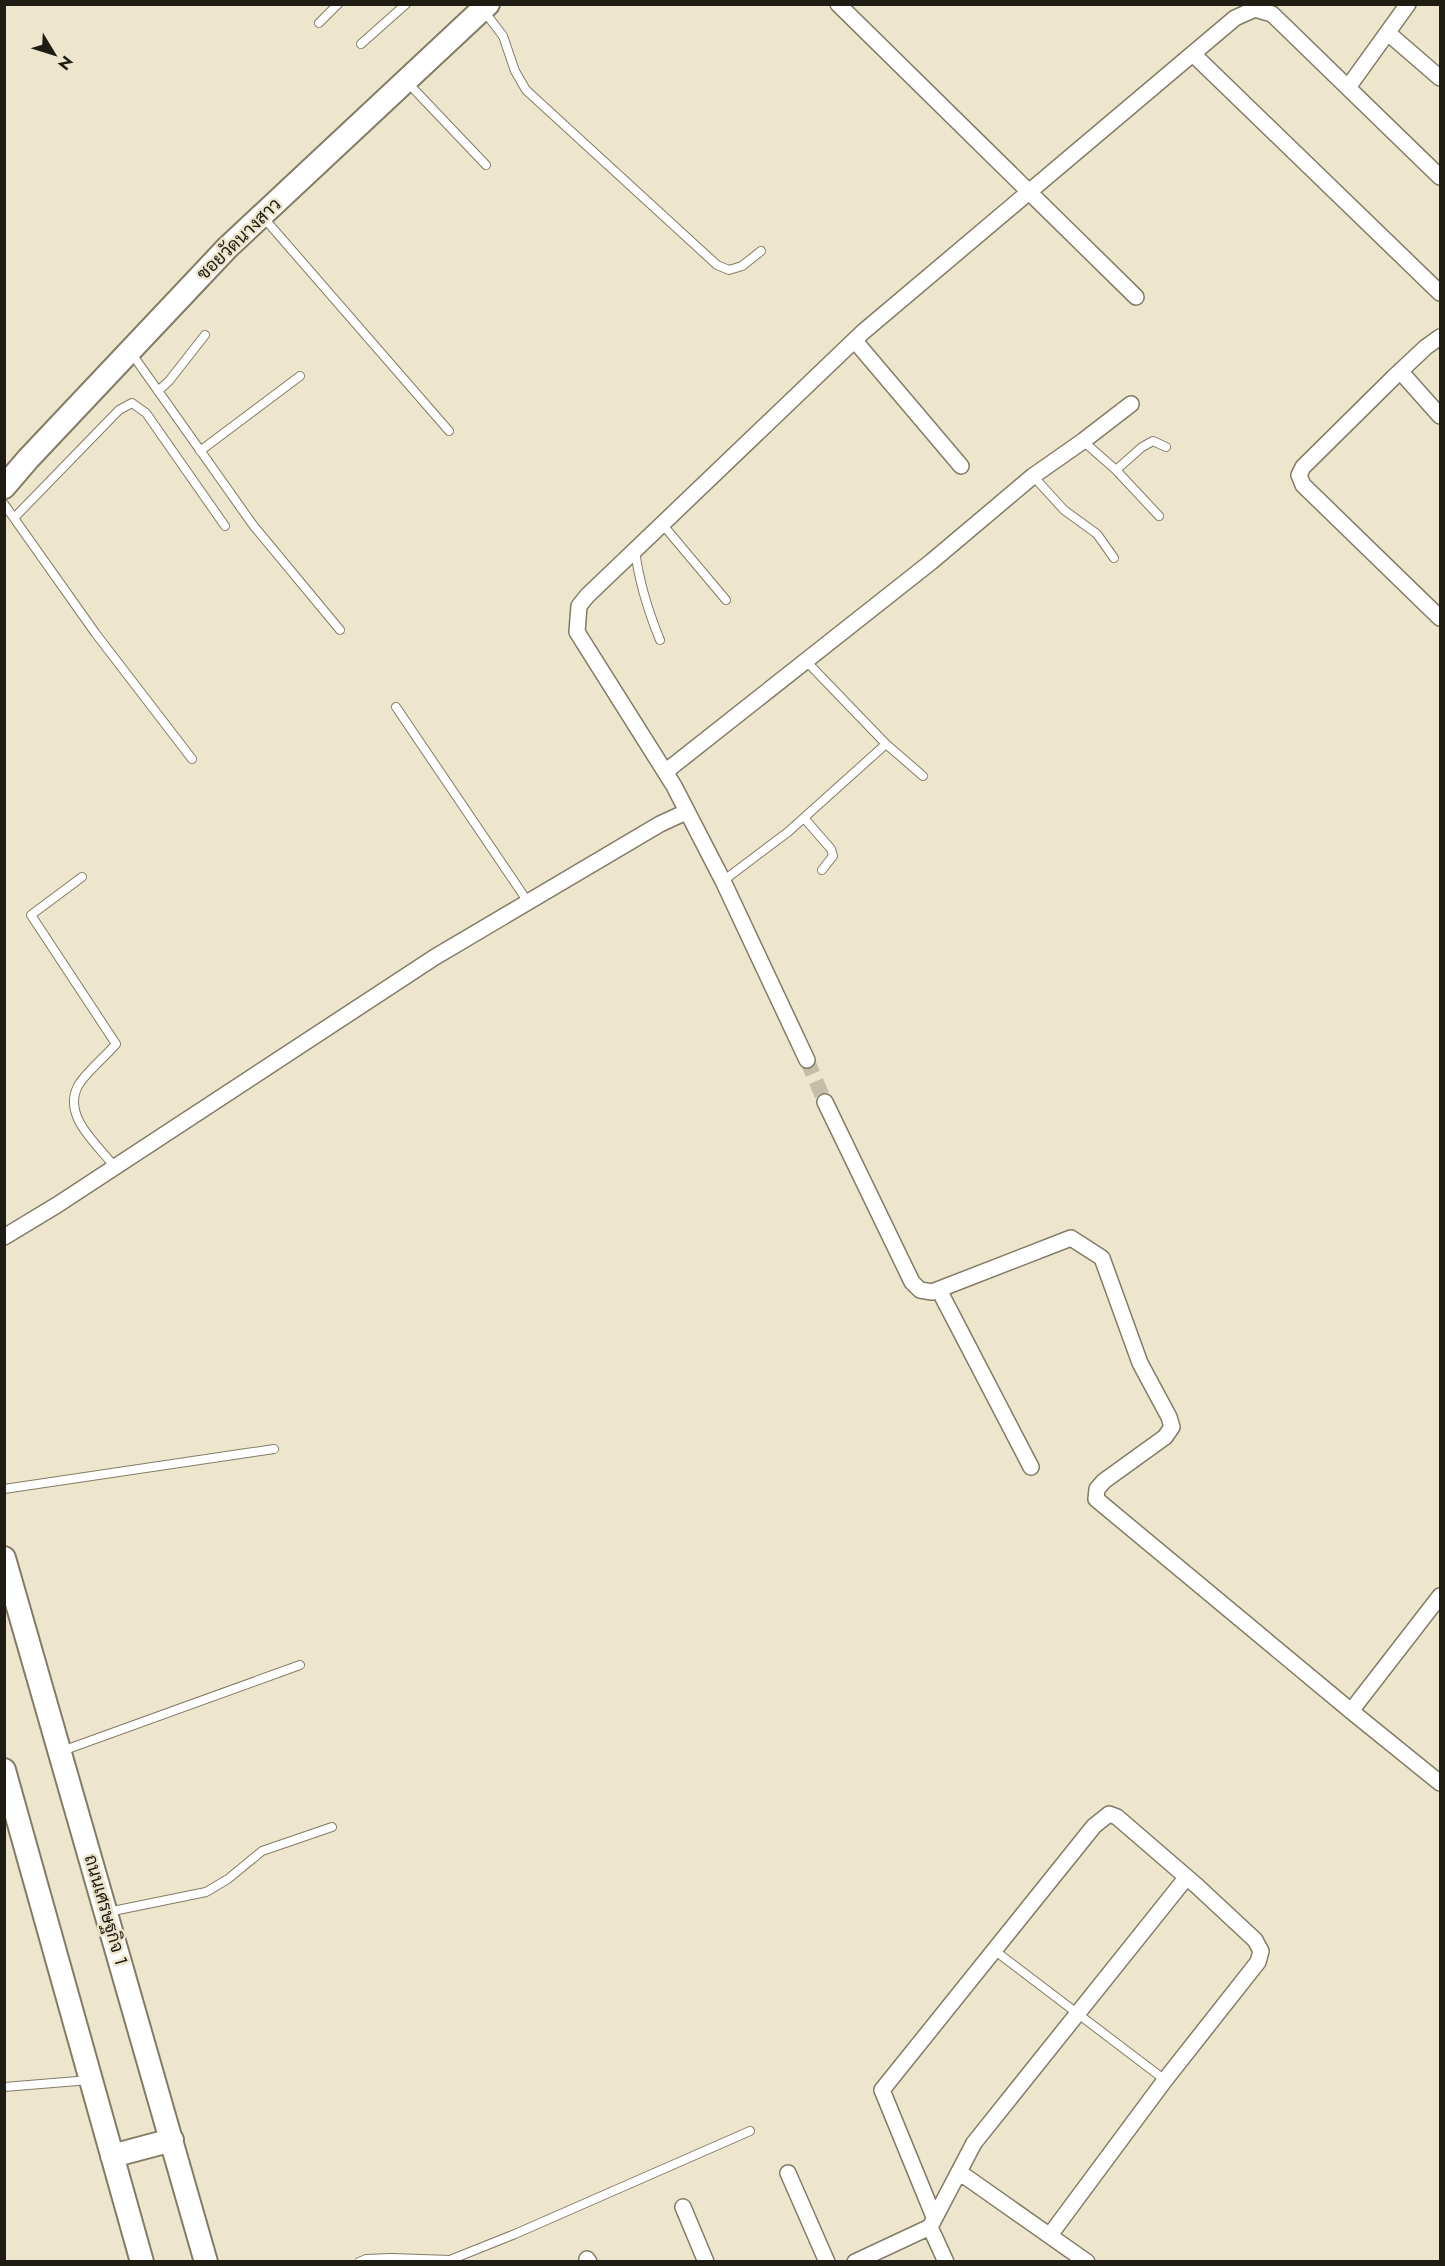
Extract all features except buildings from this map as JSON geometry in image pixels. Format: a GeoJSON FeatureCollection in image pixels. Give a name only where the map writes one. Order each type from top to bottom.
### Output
{"type":"FeatureCollection","features":[{"type":"Feature","properties":{"kind":"main road","name":"ซอยวัดนางสาว"},"geometry":{"type":"LineString","coordinates":[[4,488],[129,350],[227,248],[406,82],[483,6]]}},
{"type":"Feature","properties":{"kind":"main road","name":"ถนนเศรษฐกิจ 1"},"geometry":{"type":"LineString","coordinates":[[4,1558],[206,2262]]}},
{"type":"Feature","properties":{"kind":"main road"},"geometry":{"type":"LineString","coordinates":[[4,1770],[142,2262]]}},
{"type":"Feature","properties":{"kind":"main road"},"geometry":{"type":"LineString","coordinates":[[112,2156],[172,2140]]}},
{"type":"Feature","properties":{"kind":"street"},"geometry":{"type":"LineString","coordinates":[[838,4],[1136,297]]}},
{"type":"Feature","properties":{"kind":"street"},"geometry":{"type":"LineString","coordinates":[[1349,86],[1408,4]]}},
{"type":"Feature","properties":{"kind":"street"},"geometry":{"type":"LineString","coordinates":[[807,1060],[723,881],[665,772],[577,632],[579,606],[635,549],[855,341],[1235,18],[1255,9],[1272,14],[1349,86],[1440,177]]}},
{"type":"Feature","properties":{"kind":"street"},"geometry":{"type":"LineString","coordinates":[[1388,33],[1440,78]]}},
{"type":"Feature","properties":{"kind":"street"},"geometry":{"type":"LineString","coordinates":[[1193,54],[1440,293]]}},
{"type":"Feature","properties":{"kind":"street"},"geometry":{"type":"LineString","coordinates":[[1440,337],[1400,371],[1303,467],[1299,475],[1303,485],[1440,618]]}},
{"type":"Feature","properties":{"kind":"street"},"geometry":{"type":"LineString","coordinates":[[855,341],[961,466]]}},
{"type":"Feature","properties":{"kind":"street"},"geometry":{"type":"LineString","coordinates":[[1400,371],[1440,416]]}},
{"type":"Feature","properties":{"kind":"street"},"geometry":{"type":"LineString","coordinates":[[665,772],[931,562],[1033,476],[1131,404]]}},
{"type":"Feature","properties":{"kind":"street"},"geometry":{"type":"LineString","coordinates":[[4,1237],[57,1205],[435,957],[660,824],[686,812]]}},
{"type":"Feature","properties":{"kind":"street"},"geometry":{"type":"LineString","coordinates":[[825,1102],[912,1282],[920,1290],[932,1292],[939,1290],[1071,1238],[1102,1257],[1140,1363],[1172,1427],[1165,1437],[1104,1481],[1097,1489],[1096,1499],[1440,1783]]}},
{"type":"Feature","properties":{"kind":"street"},"geometry":{"type":"LineString","coordinates":[[939,1290],[1031,1467]]}},
{"type":"Feature","properties":{"kind":"street"},"geometry":{"type":"LineString","coordinates":[[1351,1711],[1440,1596]]}},
{"type":"Feature","properties":{"kind":"street"},"geometry":{"type":"LineString","coordinates":[[946,2262],[882,2090],[1094,1826],[1109,1814],[1117,1817],[1197,1886],[1255,1940],[1261,1951],[1258,1962],[1165,2080],[1050,2235]]}},
{"type":"Feature","properties":{"kind":"street"},"geometry":{"type":"LineString","coordinates":[[855,2262],[932,2222],[974,2143],[1186,1878]]}},
{"type":"Feature","properties":{"kind":"street"},"geometry":{"type":"LineString","coordinates":[[958,2172],[1087,2262]]}},
{"type":"Feature","properties":{"kind":"street"},"geometry":{"type":"LineString","coordinates":[[789,2173],[828,2262]]}},
{"type":"Feature","properties":{"kind":"street"},"geometry":{"type":"LineString","coordinates":[[683,2207],[706,2262]]}},
{"type":"Feature","properties":{"kind":"lane"},"geometry":{"type":"LineString","coordinates":[[320,23],[338,4]]}},
{"type":"Feature","properties":{"kind":"lane"},"geometry":{"type":"LineString","coordinates":[[361,44],[406,4]]}},
{"type":"Feature","properties":{"kind":"lane"},"geometry":{"type":"LineString","coordinates":[[483,6],[503,36],[515,71],[526,90],[717,265],[729,270],[742,266],[761,250]]}},
{"type":"Feature","properties":{"kind":"lane"},"geometry":{"type":"LineString","coordinates":[[406,82],[486,165]]}},
{"type":"Feature","properties":{"kind":"lane"},"geometry":{"type":"LineString","coordinates":[[262,216],[449,431]]}},
{"type":"Feature","properties":{"kind":"lane"},"geometry":{"type":"LineString","coordinates":[[158,391],[169,381],[206,335]]}},
{"type":"Feature","properties":{"kind":"lane"},"geometry":{"type":"LineString","coordinates":[[129,350],[253,525],[340,630]]}},
{"type":"Feature","properties":{"kind":"lane"},"geometry":{"type":"LineString","coordinates":[[200,451],[300,376]]}},
{"type":"Feature","properties":{"kind":"lane"},"geometry":{"type":"LineString","coordinates":[[15,518],[119,410],[132,403],[146,413],[225,526]]}},
{"type":"Feature","properties":{"kind":"lane"},"geometry":{"type":"LineString","coordinates":[[1083,441],[1116,470],[1159,516]]}},
{"type":"Feature","properties":{"kind":"lane"},"geometry":{"type":"LineString","coordinates":[[1116,470],[1142,447],[1153,441],[1166,447]]}},
{"type":"Feature","properties":{"kind":"lane"},"geometry":{"type":"LineString","coordinates":[[1033,476],[1064,510],[1096,534],[1114,558]]}},
{"type":"Feature","properties":{"kind":"lane"},"geometry":{"type":"LineString","coordinates":[[4,504],[96,634],[192,759]]}},
{"type":"Feature","properties":{"kind":"lane"},"geometry":{"type":"LineString","coordinates":[[663,525],[726,600]]}},
{"type":"Feature","properties":{"kind":"lane"},"geometry":{"type":"LineString","coordinates":[[635,549],[638,574],[660,640]]}},
{"type":"Feature","properties":{"kind":"lane"},"geometry":{"type":"LineString","coordinates":[[806,661],[886,744],[923,776]]}},
{"type":"Feature","properties":{"kind":"lane"},"geometry":{"type":"LineString","coordinates":[[396,707],[528,902]]}},
{"type":"Feature","properties":{"kind":"lane"},"geometry":{"type":"LineString","coordinates":[[723,881],[804,818],[886,744]]}},
{"type":"Feature","properties":{"kind":"lane"},"geometry":{"type":"LineString","coordinates":[[804,818],[831,849],[833,856],[822,870]]}},
{"type":"Feature","properties":{"kind":"lane"},"geometry":{"type":"LineString","coordinates":[[82,877],[31,915],[116,1044],[78,1085],[73,1101],[75,1116],[114,1166]]}},
{"type":"Feature","properties":{"kind":"lane"},"geometry":{"type":"LineString","coordinates":[[4,1489],[274,1449]]}},
{"type":"Feature","properties":{"kind":"lane"},"geometry":{"type":"LineString","coordinates":[[60,1752],[300,1665]]}},
{"type":"Feature","properties":{"kind":"lane"},"geometry":{"type":"LineString","coordinates":[[106,1913],[206,1892],[222,1883],[262,1851],[332,1827]]}},
{"type":"Feature","properties":{"kind":"lane"},"geometry":{"type":"LineString","coordinates":[[994,1950],[1165,2080]]}},
{"type":"Feature","properties":{"kind":"lane"},"geometry":{"type":"LineString","coordinates":[[4,2087],[91,2080]]}},
{"type":"Feature","properties":{"kind":"lane"},"geometry":{"type":"LineString","coordinates":[[360,2262],[366,2259],[391,2258],[450,2259],[515,2234],[750,2131]]}},
{"type":"Feature","properties":{"kind":"tunnel"},"geometry":{"type":"LineString","coordinates":[[807,1060],[825,1102]]}}]}
